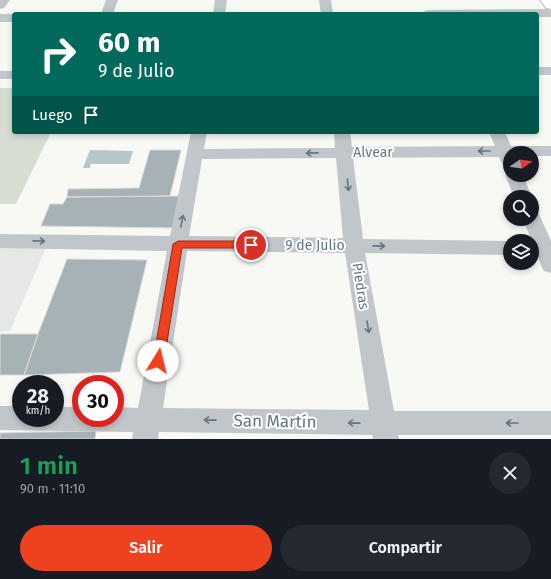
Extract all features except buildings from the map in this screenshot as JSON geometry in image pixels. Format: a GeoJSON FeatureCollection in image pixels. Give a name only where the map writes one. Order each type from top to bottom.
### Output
{"type":"FeatureCollection","features":[{"type":"Feature","properties":{"kind":"main road"},"geometry":{"type":"LineString","coordinates":[[548,0],[551,4]]}},
{"type":"Feature","properties":{"kind":"street"},"geometry":{"type":"LineString","coordinates":[[0,5],[4,0]]}},
{"type":"Feature","properties":{"kind":"street"},"geometry":{"type":"LineString","coordinates":[[108,12],[112,0]]}},
{"type":"Feature","properties":{"kind":"street"},"geometry":{"type":"LineString","coordinates":[[219,12],[221,0]]}},
{"type":"Feature","properties":{"kind":"street"},"geometry":{"type":"LineString","coordinates":[[325,0],[327,12]]}},
{"type":"Feature","properties":{"kind":"street"},"geometry":{"type":"LineString","coordinates":[[439,0],[444,12]]}},
{"type":"Feature","properties":{"kind":"street"},"geometry":{"type":"LineString","coordinates":[[539,13],[551,13]]}},
{"type":"Feature","properties":{"kind":"street"},"geometry":{"type":"LineString","coordinates":[[0,18],[12,18]]}},
{"type":"Feature","properties":{"kind":"street"},"geometry":{"type":"LineString","coordinates":[[539,71],[551,71]]}},
{"type":"Feature","properties":{"kind":"street"},"geometry":{"type":"LineString","coordinates":[[0,75],[12,75]]}},
{"type":"Feature","properties":{"kind":"street"},"geometry":{"type":"LineString","coordinates":[[147,429],[178,244],[199,134]]}},
{"type":"Feature","properties":{"kind":"street"},"geometry":{"type":"LineString","coordinates":[[498,134],[503,146]]}},
{"type":"Feature","properties":{"kind":"street","name":"Alvear"},"geometry":{"type":"LineString","coordinates":[[195,154],[343,142],[503,158]]}},
{"type":"Feature","properties":{"kind":"street","name":"Piedras"},"geometry":{"type":"LineString","coordinates":[[343,142],[354,246],[384,431]]}},
{"type":"Feature","properties":{"kind":"street","name":"Alvear"},"geometry":{"type":"LineString","coordinates":[[539,153],[551,151]]}},
{"type":"Feature","properties":{"kind":"street"},"geometry":{"type":"LineString","coordinates":[[534,226],[544,253]]}},
{"type":"Feature","properties":{"kind":"street","name":"9 de Julio"},"geometry":{"type":"LineString","coordinates":[[0,241],[503,248]]}},
{"type":"Feature","properties":{"kind":"street","name":"San Martín"},"geometry":{"type":"LineString","coordinates":[[0,418],[147,429],[384,431],[551,423]]}},
{"type":"Feature","properties":{"kind":"shaded area"},"geometry":{"type":"Polygon","coordinates":[[[0,88],[12,88],[12,134],[50,134],[16,204],[0,204],[0,88]]]}},
{"type":"Feature","properties":{"kind":"shaded area"},"geometry":{"type":"Polygon","coordinates":[[[90,150],[133,151],[129,164],[91,164],[90,168],[83,168],[90,150]]]}},
{"type":"Feature","properties":{"kind":"shaded area"},"geometry":{"type":"Polygon","coordinates":[[[0,245],[47,245],[10,331],[0,332],[0,245]]]}},
{"type":"Feature","properties":{"kind":"route"},"geometry":{"type":"LineString","coordinates":[[158,361],[178,244],[251,245]]}}]}
